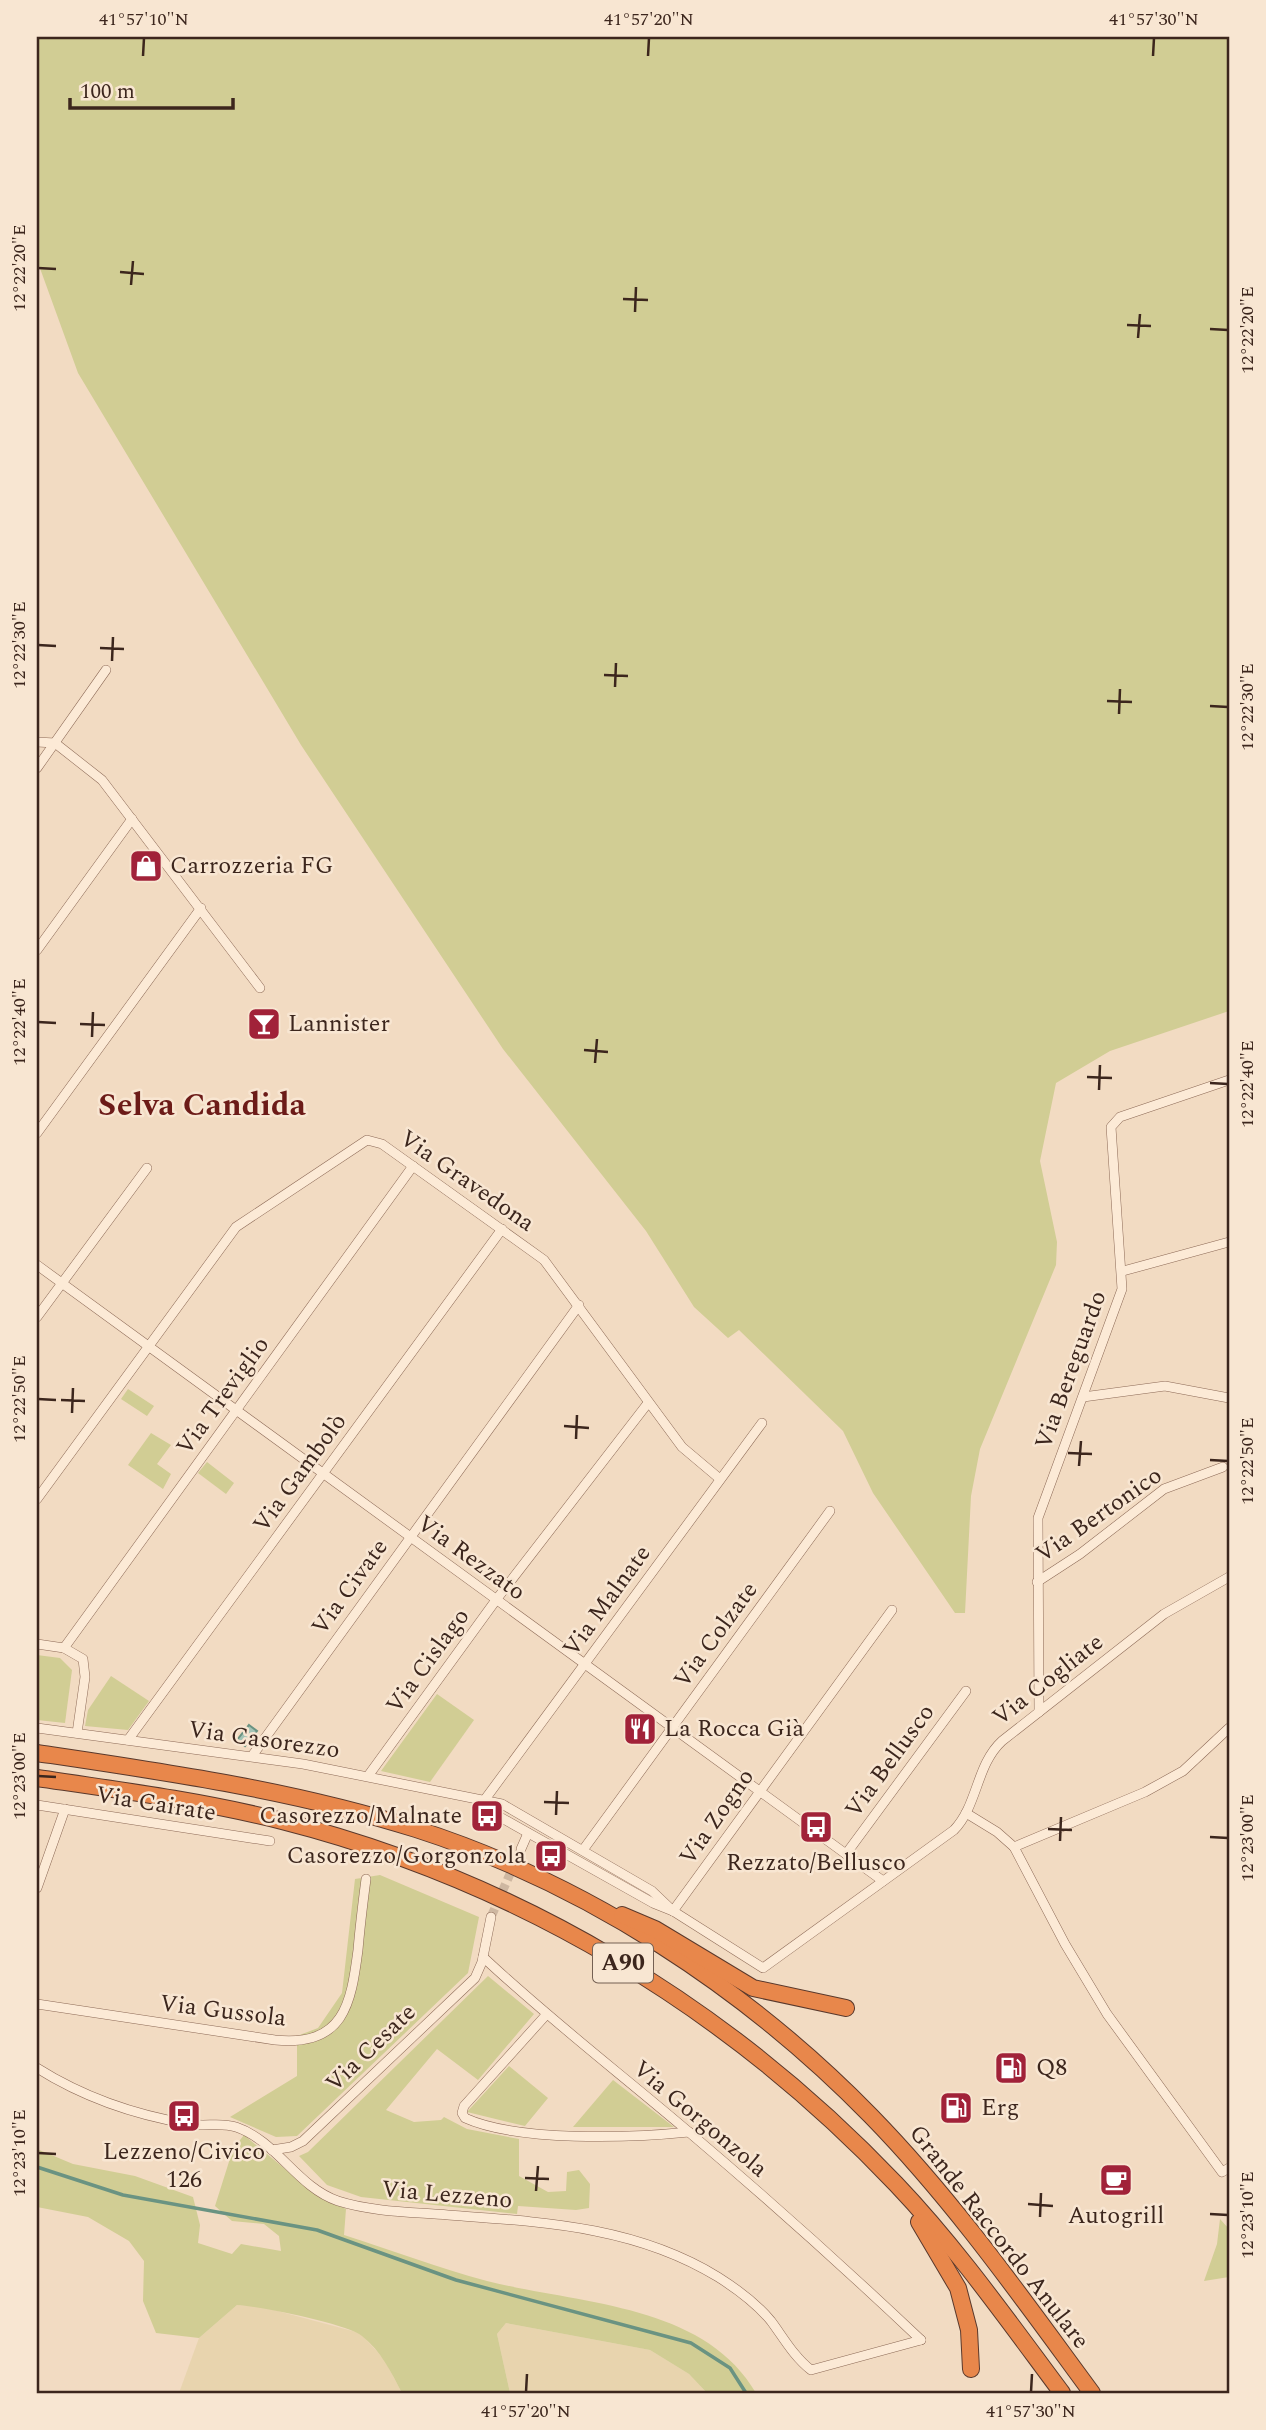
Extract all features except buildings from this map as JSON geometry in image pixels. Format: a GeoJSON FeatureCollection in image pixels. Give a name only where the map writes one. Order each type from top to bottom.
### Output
{"type":"FeatureCollection","features":[{"type":"Feature","properties":{"kind":"highway","name":"Grande Raccordo Anulare"},"geometry":{"type":"LineString","coordinates":[[37,1753],[232,1783],[363,1814],[420,1831],[507,1864],[597,1908],[679,1958],[740,2001],[805,2054],[870,2115],[972,2232],[1093,2393]]}},
{"type":"Feature","properties":{"kind":"highway","name":"Grande Raccordo Anulare"},"geometry":{"type":"LineString","coordinates":[[37,1778],[204,1804],[282,1821],[412,1860],[527,1909],[633,1969],[732,2036],[820,2109],[899,2186],[986,2291],[1062,2393]]}},
{"type":"Feature","properties":{"kind":"highway"},"geometry":{"type":"LineString","coordinates":[[597,1908],[645,1924],[753,1988],[846,2008]]}},
{"type":"Feature","properties":{"kind":"highway"},"geometry":{"type":"LineString","coordinates":[[899,2186],[958,2288],[969,2330],[971,2369]]}},
{"type":"Feature","properties":{"kind":"street"},"geometry":{"type":"LineString","coordinates":[[37,768],[106,670]]}},
{"type":"Feature","properties":{"kind":"street"},"geometry":{"type":"LineString","coordinates":[[37,742],[55,743],[96,774],[260,988]]}},
{"type":"Feature","properties":{"kind":"street"},"geometry":{"type":"LineString","coordinates":[[37,950],[132,819]]}},
{"type":"Feature","properties":{"kind":"street"},"geometry":{"type":"LineString","coordinates":[[37,1133],[201,908]]}},
{"type":"Feature","properties":{"kind":"street","name":"Via Bereguardo"},"geometry":{"type":"LineString","coordinates":[[1039,1712],[1038,1513],[1120,1302],[1123,1271],[1110,1136],[1113,1123],[1120,1117],[1229,1080]]}},
{"type":"Feature","properties":{"kind":"street","name":"Via Gravedona"},"geometry":{"type":"LineString","coordinates":[[37,1499],[244,1220],[363,1141],[382,1144],[544,1260],[682,1447],[720,1479]]}},
{"type":"Feature","properties":{"kind":"street","name":"Via Treviglio"},"geometry":{"type":"LineString","coordinates":[[64,1648],[413,1166]]}},
{"type":"Feature","properties":{"kind":"street"},"geometry":{"type":"LineString","coordinates":[[37,1317],[147,1168]]}},
{"type":"Feature","properties":{"kind":"street","name":"Via Gambolò"},"geometry":{"type":"LineString","coordinates":[[128,1740],[502,1229]]}},
{"type":"Feature","properties":{"kind":"street"},"geometry":{"type":"LineString","coordinates":[[1123,1271],[1229,1242]]}},
{"type":"Feature","properties":{"kind":"street","name":"Via Rezzato"},"geometry":{"type":"LineString","coordinates":[[37,1265],[883,1881]]}},
{"type":"Feature","properties":{"kind":"street","name":"Via Civate"},"geometry":{"type":"LineString","coordinates":[[252,1756],[579,1305]]}},
{"type":"Feature","properties":{"kind":"street"},"geometry":{"type":"LineString","coordinates":[[1083,1397],[1165,1386],[1229,1398]]}},
{"type":"Feature","properties":{"kind":"street","name":"Via Cislago"},"geometry":{"type":"LineString","coordinates":[[368,1776],[496,1600],[648,1403]]}},
{"type":"Feature","properties":{"kind":"street","name":"Via Malnate"},"geometry":{"type":"LineString","coordinates":[[484,1802],[762,1423]]}},
{"type":"Feature","properties":{"kind":"street","name":"Via Bertonico"},"geometry":{"type":"LineString","coordinates":[[1037,1582],[1080,1554],[1164,1489],[1223,1467]]}},
{"type":"Feature","properties":{"kind":"street","name":"Via Colzate"},"geometry":{"type":"LineString","coordinates":[[583,1850],[830,1511]]}},
{"type":"Feature","properties":{"kind":"street","name":"Via Cogliate"},"geometry":{"type":"LineString","coordinates":[[758,1967],[765,1968],[949,1835],[967,1813],[991,1751],[1164,1614],[1229,1577]]}},
{"type":"Feature","properties":{"kind":"street","name":"Via Zogno"},"geometry":{"type":"LineString","coordinates":[[673,1911],[892,1610]]}},
{"type":"Feature","properties":{"kind":"street"},"geometry":{"type":"LineString","coordinates":[[37,1644],[64,1648],[79,1655],[86,1665],[77,1733]]}},
{"type":"Feature","properties":{"kind":"street","name":"Via Bellusco"},"geometry":{"type":"LineString","coordinates":[[846,1854],[966,1691]]}},
{"type":"Feature","properties":{"kind":"street","name":"Via Casorezzo"},"geometry":{"type":"LineString","coordinates":[[37,1728],[252,1756],[368,1776],[508,1807],[652,1891],[673,1911],[758,1967]]}},
{"type":"Feature","properties":{"kind":"street"},"geometry":{"type":"LineString","coordinates":[[1014,1847],[1155,1787],[1183,1771],[1229,1728]]}},
{"type":"Feature","properties":{"kind":"street","name":"Via Casorezzo"},"geometry":{"type":"LineString","coordinates":[[484,1802],[500,1817],[653,1903],[673,1911]]}},
{"type":"Feature","properties":{"kind":"street","name":"Via Cairate"},"geometry":{"type":"LineString","coordinates":[[37,1805],[270,1841]]}},
{"type":"Feature","properties":{"kind":"street"},"geometry":{"type":"LineString","coordinates":[[37,1888],[65,1809]]}},
{"type":"Feature","properties":{"kind":"street"},"geometry":{"type":"LineString","coordinates":[[967,1813],[989,1826],[1014,1847],[1065,1944],[1107,2014],[1222,2172],[1229,2168]]}},
{"type":"Feature","properties":{"kind":"street"},"geometry":{"type":"LineString","coordinates":[[520,1849],[528,1833]]}},
{"type":"Feature","properties":{"kind":"street","name":"Via Gussola"},"geometry":{"type":"LineString","coordinates":[[37,2004],[275,2040],[298,2040],[319,2034],[340,2019],[350,2000],[366,1879]]}},
{"type":"Feature","properties":{"kind":"street"},"geometry":{"type":"LineString","coordinates":[[483,1957],[491,1917]]}},
{"type":"Feature","properties":{"kind":"street","name":"Via Gorgonzola"},"geometry":{"type":"LineString","coordinates":[[483,1957],[546,2015],[689,2132],[921,2340]]}},
{"type":"Feature","properties":{"kind":"street","name":"Via Cesate"},"geometry":{"type":"LineString","coordinates":[[272,2150],[291,2147],[303,2141],[475,1978],[483,1957]]}},
{"type":"Feature","properties":{"kind":"street"},"geometry":{"type":"LineString","coordinates":[[546,2015],[464,2106],[462,2113],[472,2121],[520,2132],[654,2136],[689,2132]]}},
{"type":"Feature","properties":{"kind":"street","name":"Via Lezzeno"},"geometry":{"type":"LineString","coordinates":[[37,2068],[71,2090],[89,2097],[183,2123],[232,2126],[252,2135],[272,2150],[316,2190],[350,2204],[384,2210],[580,2226],[675,2256],[719,2278],[758,2307],[811,2370],[921,2340]]}},
{"type":"Feature","properties":{"kind":"shaded area"},"geometry":{"type":"Polygon","coordinates":[[[37,37],[1229,37],[1229,1011],[1110,1051],[1056,1083],[1040,1161],[1057,1242],[1056,1265],[980,1449],[971,1496],[965,1613],[955,1613],[873,1493],[843,1431],[739,1330],[728,1338],[694,1307],[646,1231],[503,1049],[301,745],[78,373],[37,260],[37,37]]]}},
{"type":"Feature","properties":{"kind":"shaded area"},"geometry":{"type":"Polygon","coordinates":[[[128,1389],[154,1406],[147,1416],[121,1399],[128,1389]]]}},
{"type":"Feature","properties":{"kind":"shaded area"},"geometry":{"type":"Polygon","coordinates":[[[151,1433],[171,1445],[157,1464],[171,1474],[163,1489],[128,1465],[151,1433]]]}},
{"type":"Feature","properties":{"kind":"shaded area"},"geometry":{"type":"Polygon","coordinates":[[[207,1462],[234,1483],[226,1494],[198,1473],[207,1462]]]}},
{"type":"Feature","properties":{"kind":"shaded area"},"geometry":{"type":"Polygon","coordinates":[[[37,1655],[60,1658],[72,1670],[65,1723],[37,1720],[37,1655]]]}},
{"type":"Feature","properties":{"kind":"shaded area"},"geometry":{"type":"Polygon","coordinates":[[[111,1676],[149,1701],[128,1730],[85,1726],[88,1710],[111,1676]]]}},
{"type":"Feature","properties":{"kind":"shaded area"},"geometry":{"type":"Polygon","coordinates":[[[437,1694],[474,1720],[430,1782],[381,1771],[437,1694]]]}},
{"type":"Feature","properties":{"kind":"shaded area"},"geometry":{"type":"Polygon","coordinates":[[[249,1725],[257,1731],[245,1746],[237,1740],[249,1725]]]}},
{"type":"Feature","properties":{"kind":"shaded area"},"geometry":{"type":"Polygon","coordinates":[[[380,1875],[479,1917],[468,1973],[297,2136],[276,2137],[230,2117],[297,2076],[297,2036],[318,2028],[342,1993],[355,1879],[380,1875]]]}},
{"type":"Feature","properties":{"kind":"shaded area"},"geometry":{"type":"Polygon","coordinates":[[[488,1976],[534,2014],[478,2080],[437,2049],[386,2110],[414,2122],[441,2120],[444,2117],[467,2129],[519,2139],[519,2176],[548,2192],[566,2191],[567,2172],[579,2170],[590,2184],[589,2208],[576,2210],[518,2206],[517,2214],[361,2197],[327,2185],[299,2156],[308,2152],[488,1976]]]}},
{"type":"Feature","properties":{"kind":"shaded area"},"geometry":{"type":"Polygon","coordinates":[[[509,2066],[548,2098],[525,2126],[467,2112],[509,2066]]]}},
{"type":"Feature","properties":{"kind":"shaded area"},"geometry":{"type":"Polygon","coordinates":[[[613,2080],[674,2127],[573,2127],[613,2080]]]}},
{"type":"Feature","properties":{"kind":"shaded area"},"geometry":{"type":"Polygon","coordinates":[[[244,2135],[313,2192],[346,2209],[344,2235],[487,2281],[598,2303],[672,2324],[705,2341],[733,2363],[756,2393],[707,2393],[689,2374],[650,2350],[506,2323],[497,2334],[510,2393],[402,2393],[380,2355],[362,2336],[322,2321],[263,2309],[237,2305],[199,2338],[156,2333],[143,2301],[144,2261],[129,2241],[88,2217],[37,2207],[37,2149],[73,2164],[135,2176],[193,2197],[200,2225],[198,2243],[232,2254],[241,2244],[281,2251],[279,2236],[264,2224],[232,2221],[215,2206],[233,2149],[244,2135]]]}},
{"type":"Feature","properties":{"kind":"shaded area"},"geometry":{"type":"Polygon","coordinates":[[[1220,2219],[1229,2229],[1229,2277],[1204,2281],[1217,2244],[1220,2219]]]}},
{"type":"Feature","properties":{"kind":"shaded area"},"geometry":{"type":"Polygon","coordinates":[[[237,2305],[259,2306],[360,2333],[384,2359],[402,2393],[179,2393],[199,2338],[237,2305]]]}},
{"type":"Feature","properties":{"kind":"shaded area"},"geometry":{"type":"Polygon","coordinates":[[[506,2323],[650,2350],[689,2374],[707,2393],[510,2393],[497,2334],[506,2323]]]}},
{"type":"Feature","properties":{"kind":"waterway"},"geometry":{"type":"LineString","coordinates":[[37,2167],[123,2195],[317,2230],[456,2280],[691,2343],[730,2368],[746,2393]]}},
{"type":"Feature","properties":{"kind":"tunnel"},"geometry":{"type":"LineString","coordinates":[[491,1917],[521,1849]]}},
{"type":"Feature","properties":{"kind":"place","name":"Carrozzeria FG"},"geometry":{"type":"Point","coordinates":[146,866]}},
{"type":"Feature","properties":{"kind":"place","name":"Lannister"},"geometry":{"type":"Point","coordinates":[264,1024]}},
{"type":"Feature","properties":{"kind":"place","name":"La Rocca Già"},"geometry":{"type":"Point","coordinates":[640,1729]}},
{"type":"Feature","properties":{"kind":"place","name":"Casorezzo/Malnate"},"geometry":{"type":"Point","coordinates":[487,1816]}},
{"type":"Feature","properties":{"kind":"place","name":"Rezzato/Bellusco"},"geometry":{"type":"Point","coordinates":[816,1827]}},
{"type":"Feature","properties":{"kind":"place","name":"Casorezzo/Gorgonzola"},"geometry":{"type":"Point","coordinates":[551,1856]}},
{"type":"Feature","properties":{"kind":"place","name":"Q8"},"geometry":{"type":"Point","coordinates":[1011,2068]}},
{"type":"Feature","properties":{"kind":"place","name":"Erg"},"geometry":{"type":"Point","coordinates":[956,2108]}},
{"type":"Feature","properties":{"kind":"place","name":"Lezzeno/Civico 126"},"geometry":{"type":"Point","coordinates":[184,2116]}},
{"type":"Feature","properties":{"kind":"place","name":"Autogrill"},"geometry":{"type":"Point","coordinates":[1116,2180]}},
{"type":"Feature","properties":{"kind":"district","name":"Selva Candida"},"geometry":{"type":"Point","coordinates":[202,1105]}}]}
